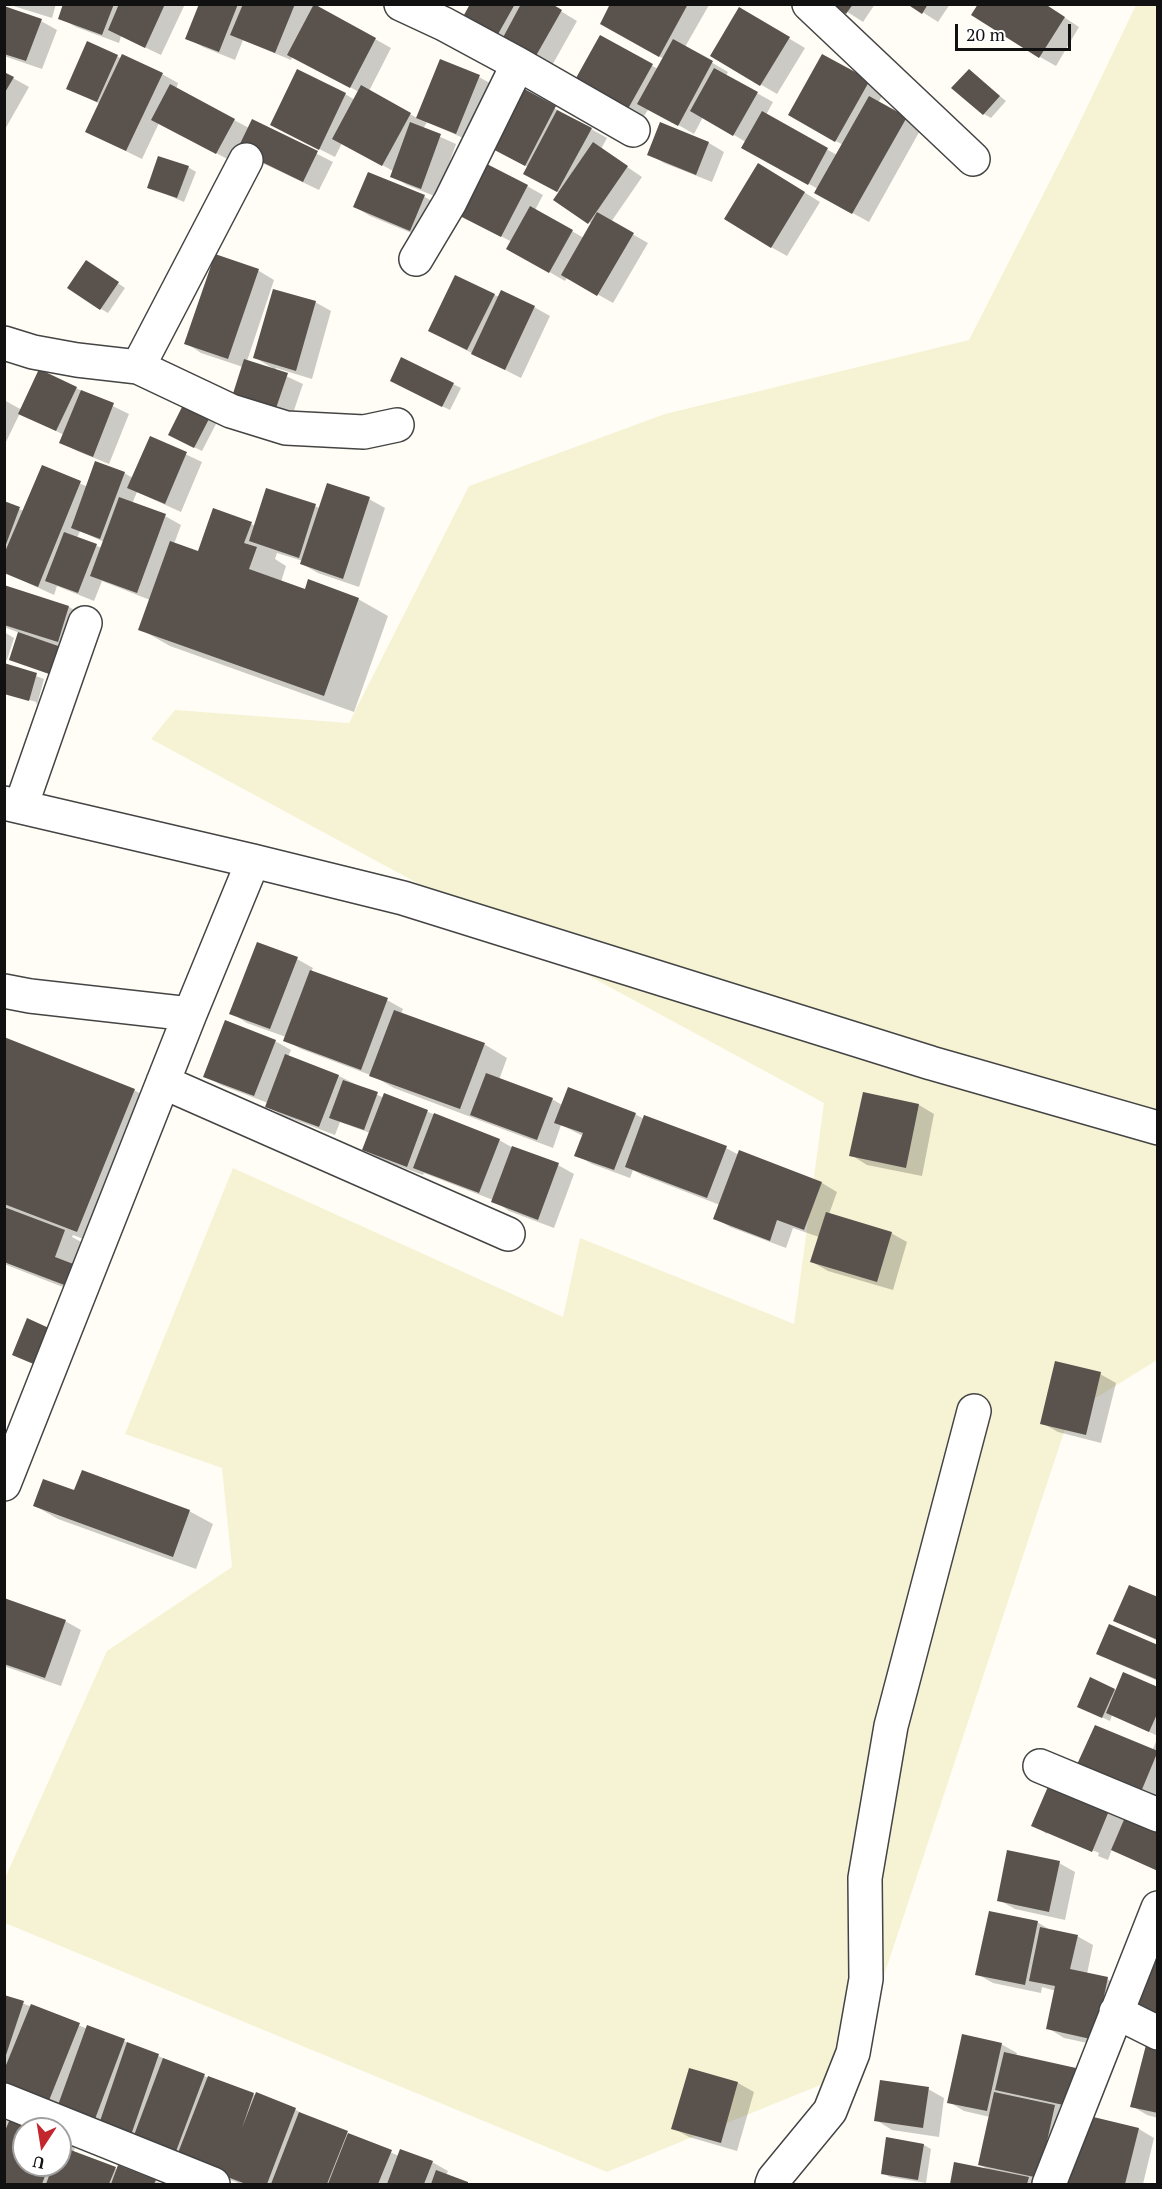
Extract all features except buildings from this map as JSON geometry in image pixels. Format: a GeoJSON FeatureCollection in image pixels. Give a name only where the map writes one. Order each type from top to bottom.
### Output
{"type":"FeatureCollection","features":[{"type":"Feature","properties":{"kind":"street"},"geometry":{"type":"LineString","coordinates":[[401,4],[448,14],[518,64],[633,130]]}},
{"type":"Feature","properties":{"kind":"street"},"geometry":{"type":"LineString","coordinates":[[809,4],[973,159]]}},
{"type":"Feature","properties":{"kind":"street"},"geometry":{"type":"LineString","coordinates":[[416,259],[450,202],[518,64]]}},
{"type":"Feature","properties":{"kind":"street"},"geometry":{"type":"LineString","coordinates":[[138,367],[246,160]]}},
{"type":"Feature","properties":{"kind":"street"},"geometry":{"type":"LineString","coordinates":[[4,344],[77,360],[138,367],[231,411],[286,428],[364,432],[397,425]]}},
{"type":"Feature","properties":{"kind":"street"},"geometry":{"type":"LineString","coordinates":[[85,623],[13,805],[403,898],[931,1063],[1158,1128]]}},
{"type":"Feature","properties":{"kind":"street"},"geometry":{"type":"LineString","coordinates":[[4,1484],[253,861]]}},
{"type":"Feature","properties":{"kind":"street"},"geometry":{"type":"LineString","coordinates":[[4,991],[190,1014]]}},
{"type":"Feature","properties":{"kind":"street"},"geometry":{"type":"LineString","coordinates":[[163,1082],[507,1234]]}},
{"type":"Feature","properties":{"kind":"street"},"geometry":{"type":"LineString","coordinates":[[772,2184],[830,2110],[853,2052],[866,1979],[864,1878],[891,1726],[974,1411]]}},
{"type":"Feature","properties":{"kind":"street"},"geometry":{"type":"LineString","coordinates":[[1040,1766],[1158,1815]]}},
{"type":"Feature","properties":{"kind":"street"},"geometry":{"type":"LineString","coordinates":[[1049,2184],[1158,1908]]}},
{"type":"Feature","properties":{"kind":"street"},"geometry":{"type":"LineString","coordinates":[[1116,2012],[1158,2033]]}},
{"type":"Feature","properties":{"kind":"street"},"geometry":{"type":"LineString","coordinates":[[4,2100],[213,2184]]}},
{"type":"Feature","properties":{"kind":"shaded area"},"geometry":{"type":"Polygon","coordinates":[[[1136,5],[1157,5],[1157,1360],[1070,1414],[852,2072],[607,2172],[5,1923],[5,1878],[107,1651],[232,1567],[222,1468],[125,1434],[233,1168],[563,1317],[580,1238],[794,1324],[824,1103],[151,739],[175,710],[349,723],[469,486],[665,414],[969,340],[1075,132],[1136,5]]]}}]}
